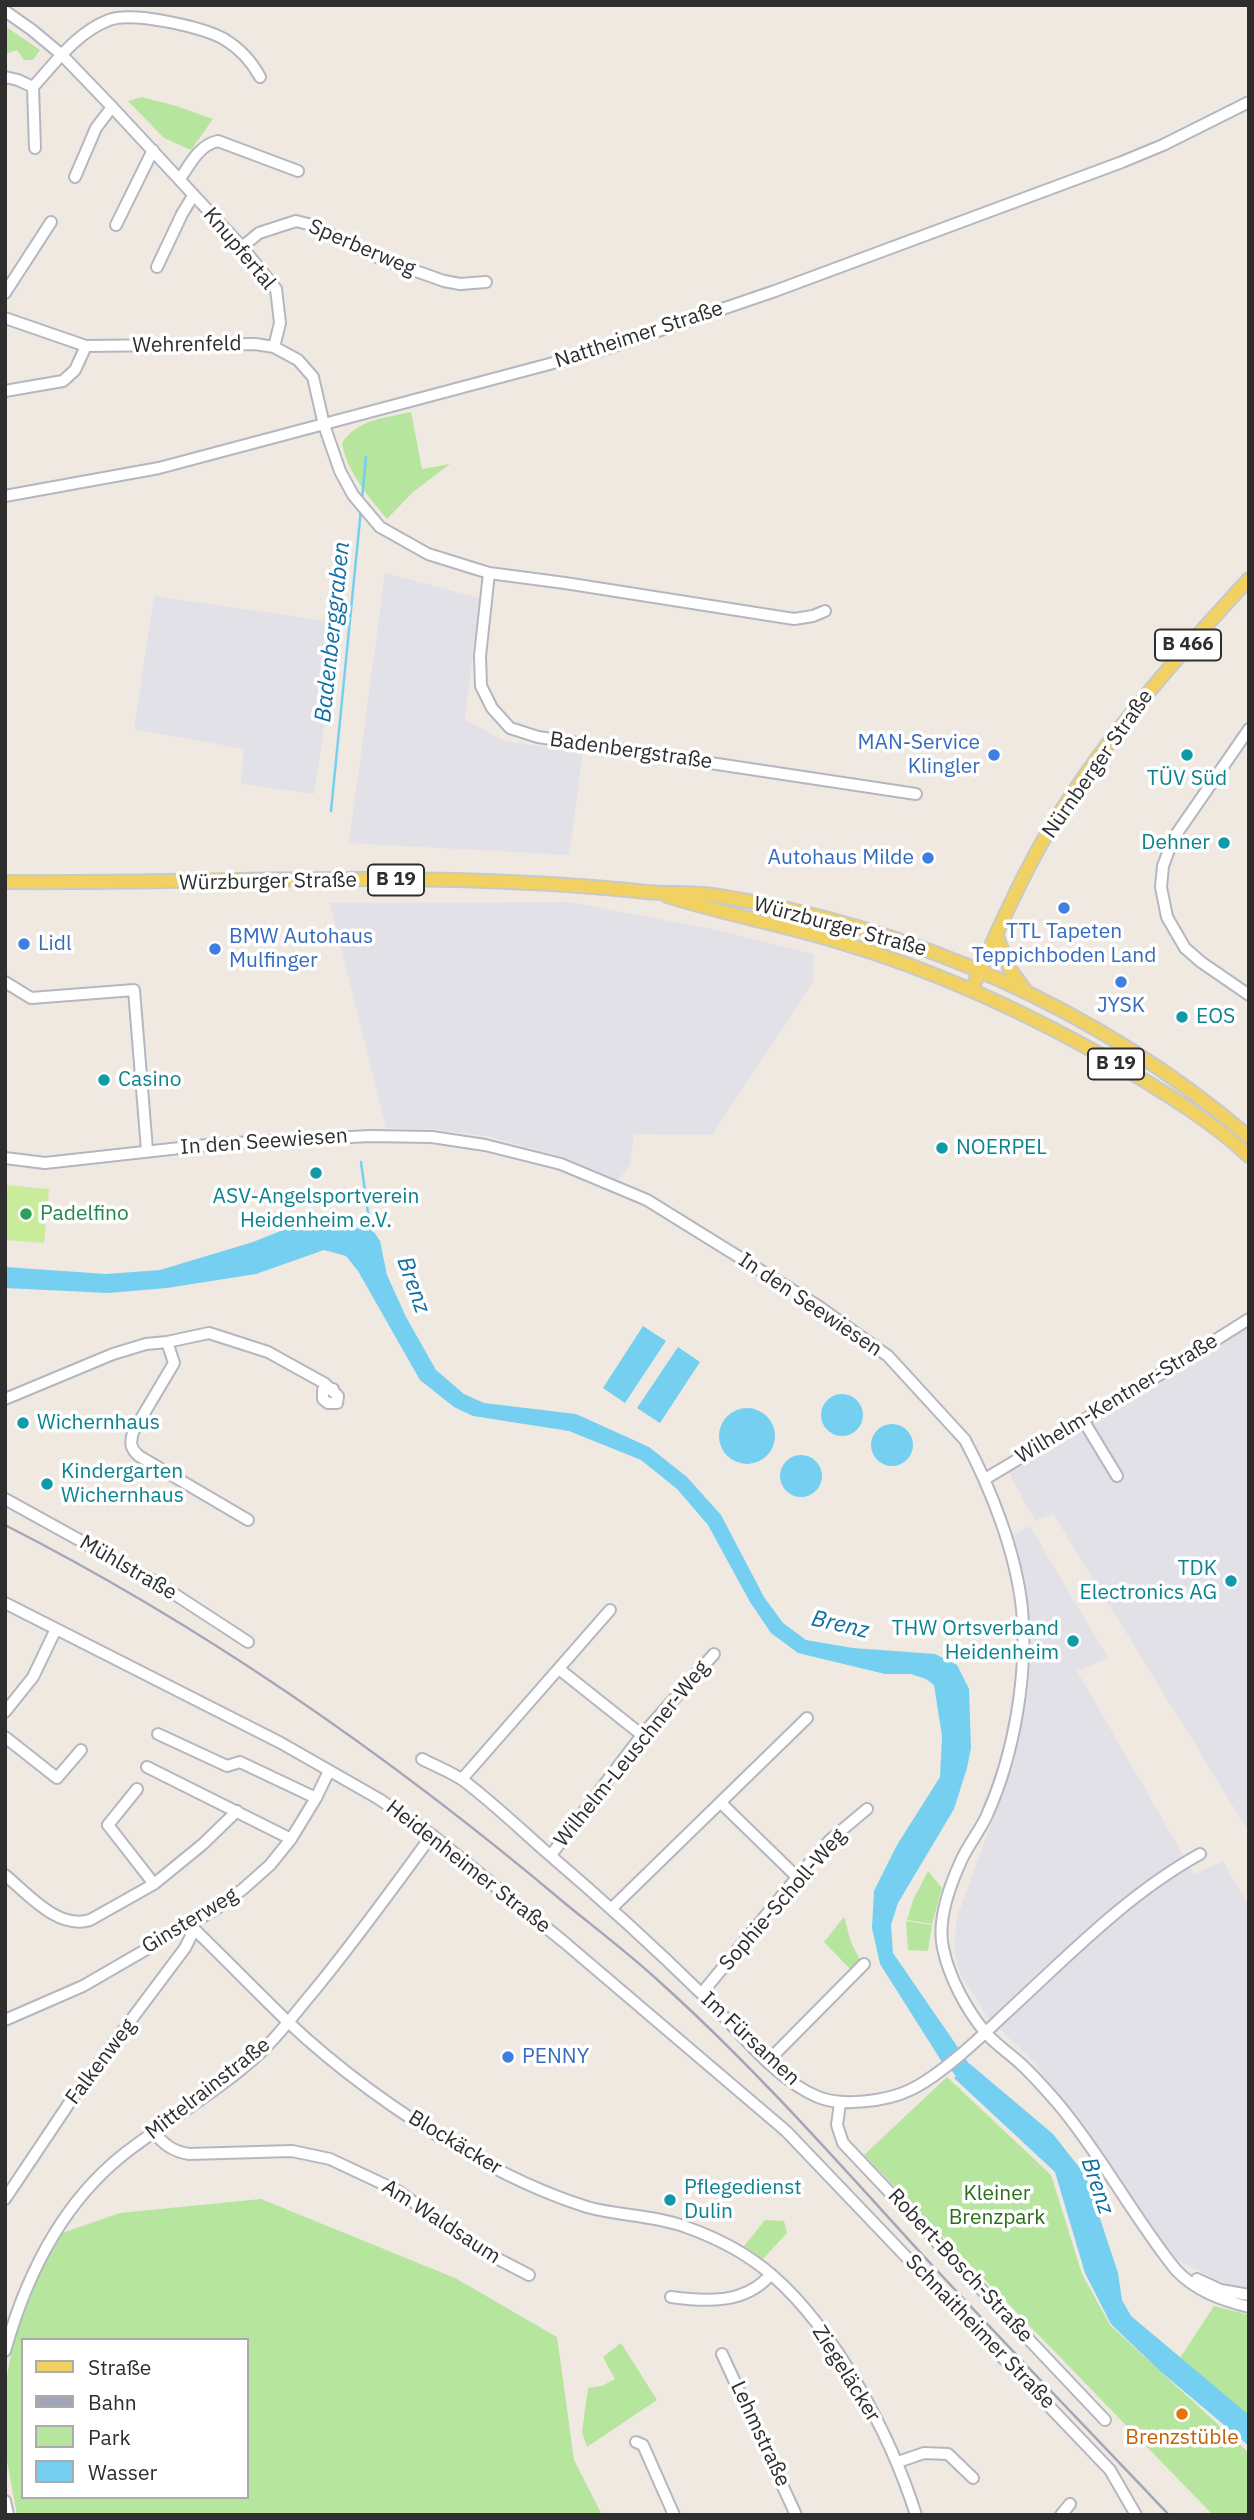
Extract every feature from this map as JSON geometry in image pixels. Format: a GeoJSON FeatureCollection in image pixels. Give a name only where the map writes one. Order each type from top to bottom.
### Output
{"type":"FeatureCollection","features":[{"type":"Feature","properties":{"kind":"main road","name":"Nürnberger Straße"},"geometry":{"type":"LineString","coordinates":[[980,971],[1040,846],[1106,745],[1175,658],[1249,579]]}},
{"type":"Feature","properties":{"kind":"main road","name":"Würzburger Straße"},"geometry":{"type":"LineString","coordinates":[[5,882],[135,884],[478,880],[564,883],[656,893],[686,892],[717,895],[825,918],[915,946],[980,971]]}},
{"type":"Feature","properties":{"kind":"main road","name":"Würzburger Straße"},"geometry":{"type":"LineString","coordinates":[[656,893],[834,940],[972,989]]}},
{"type":"Feature","properties":{"kind":"main road","name":"B 19"},"geometry":{"type":"LineString","coordinates":[[996,934],[1009,968],[1025,990]]}},
{"type":"Feature","properties":{"kind":"main road","name":"B 19"},"geometry":{"type":"LineString","coordinates":[[980,971],[1025,990],[1083,1021],[1165,1071],[1249,1137]]}},
{"type":"Feature","properties":{"kind":"main road","name":"B 466"},"geometry":{"type":"LineString","coordinates":[[972,989],[980,971]]}},
{"type":"Feature","properties":{"kind":"main road","name":"B 19"},"geometry":{"type":"LineString","coordinates":[[972,989],[1068,1037],[1150,1084],[1198,1115],[1249,1156]]}},
{"type":"Feature","properties":{"kind":"street","name":"Knupfertal"},"geometry":{"type":"LineString","coordinates":[[5,11],[62,55],[180,179],[276,289],[281,323],[274,346]]}},
{"type":"Feature","properties":{"kind":"street"},"geometry":{"type":"LineString","coordinates":[[35,148],[33,87],[62,55],[94,27],[111,19],[132,16],[218,36],[242,52],[260,77]]}},
{"type":"Feature","properties":{"kind":"street"},"geometry":{"type":"LineString","coordinates":[[5,77],[33,87]]}},
{"type":"Feature","properties":{"kind":"street","name":"Nattheimer Straße"},"geometry":{"type":"LineString","coordinates":[[5,496],[159,468],[602,350],[775,291],[1122,162],[1164,145],[1249,102]]}},
{"type":"Feature","properties":{"kind":"street"},"geometry":{"type":"LineString","coordinates":[[75,177],[96,128],[112,107]]}},
{"type":"Feature","properties":{"kind":"street"},"geometry":{"type":"LineString","coordinates":[[180,179],[196,155],[206,145],[218,141],[298,171]]}},
{"type":"Feature","properties":{"kind":"street"},"geometry":{"type":"LineString","coordinates":[[116,225],[153,150]]}},
{"type":"Feature","properties":{"kind":"street","name":"Knupfertal"},"geometry":{"type":"LineString","coordinates":[[157,267],[193,195]]}},
{"type":"Feature","properties":{"kind":"street","name":"Sperberweg"},"geometry":{"type":"LineString","coordinates":[[242,247],[259,233],[296,221],[312,225],[380,258],[444,282],[486,282]]}},
{"type":"Feature","properties":{"kind":"street"},"geometry":{"type":"LineString","coordinates":[[5,293],[51,222]]}},
{"type":"Feature","properties":{"kind":"street","name":"Wehrenfeld"},"geometry":{"type":"LineString","coordinates":[[5,318],[86,346],[274,346]]}},
{"type":"Feature","properties":{"kind":"street"},"geometry":{"type":"LineString","coordinates":[[5,391],[64,381],[75,370],[86,346]]}},
{"type":"Feature","properties":{"kind":"street"},"geometry":{"type":"LineString","coordinates":[[274,346],[298,360],[313,377],[324,425],[340,471],[353,495],[380,527],[428,554],[489,573],[794,620],[825,611]]}},
{"type":"Feature","properties":{"kind":"street","name":"Badenbergstraße"},"geometry":{"type":"LineString","coordinates":[[489,573],[481,656],[481,686],[492,708],[510,728],[538,737],[916,794]]}},
{"type":"Feature","properties":{"kind":"street"},"geometry":{"type":"LineString","coordinates":[[1249,729],[1173,839],[1163,866],[1161,887],[1167,917],[1185,948],[1249,995]]}},
{"type":"Feature","properties":{"kind":"street"},"geometry":{"type":"LineString","coordinates":[[5,982],[31,998],[134,990],[147,1150]]}},
{"type":"Feature","properties":{"kind":"street","name":"In den Seewiesen"},"geometry":{"type":"LineString","coordinates":[[5,1158],[45,1163],[147,1150],[370,1136],[432,1137],[485,1145],[561,1164],[647,1200],[818,1306],[888,1356],[965,1440],[985,1479],[1022,1606],[1024,1644],[1010,1754],[987,1817],[961,1860],[944,1912],[942,1945],[951,1973],[965,2003],[986,2033],[1022,2065],[1061,2107],[1166,2257],[1183,2277],[1217,2298],[1249,2307]]}},
{"type":"Feature","properties":{"kind":"street","name":"Wilhelm-Kentner-Straße"},"geometry":{"type":"LineString","coordinates":[[985,1479],[1249,1319]]}},
{"type":"Feature","properties":{"kind":"street"},"geometry":{"type":"LineString","coordinates":[[5,1399],[146,1343],[167,1342],[209,1333],[278,1357],[333,1389]]}},
{"type":"Feature","properties":{"kind":"street"},"geometry":{"type":"LineString","coordinates":[[167,1342],[174,1363],[133,1432],[130,1441],[132,1449],[139,1456],[248,1520]]}},
{"type":"Feature","properties":{"kind":"street"},"geometry":{"type":"LineString","coordinates":[[1083,1420],[1117,1476]]}},
{"type":"Feature","properties":{"kind":"street","name":"Mühlstraße"},"geometry":{"type":"LineString","coordinates":[[5,1499],[159,1584],[248,1642]]}},
{"type":"Feature","properties":{"kind":"street","name":"Heidenheimer Straße"},"geometry":{"type":"LineString","coordinates":[[5,1603],[281,1743],[402,1813],[564,1942],[722,2075],[813,2157]]}},
{"type":"Feature","properties":{"kind":"street"},"geometry":{"type":"LineString","coordinates":[[462,1779],[610,1609]]}},
{"type":"Feature","properties":{"kind":"street"},"geometry":{"type":"LineString","coordinates":[[5,1712],[33,1677],[57,1629]]}},
{"type":"Feature","properties":{"kind":"street","name":"Wilhelm-Leuschner-Weg"},"geometry":{"type":"LineString","coordinates":[[551,1855],[642,1735],[714,1654]]}},
{"type":"Feature","properties":{"kind":"street"},"geometry":{"type":"LineString","coordinates":[[559,1669],[642,1735]]}},
{"type":"Feature","properties":{"kind":"street"},"geometry":{"type":"LineString","coordinates":[[612,1908],[807,1718]]}},
{"type":"Feature","properties":{"kind":"street"},"geometry":{"type":"LineString","coordinates":[[158,1734],[227,1766],[240,1762],[316,1798]]}},
{"type":"Feature","properties":{"kind":"street"},"geometry":{"type":"LineString","coordinates":[[5,1737],[57,1778],[81,1750]]}},
{"type":"Feature","properties":{"kind":"street","name":"Im Fürsamen"},"geometry":{"type":"LineString","coordinates":[[422,1759],[462,1779],[612,1908],[702,1993],[768,2061],[799,2087],[818,2097],[841,2103],[891,2097],[912,2089],[986,2033],[1131,1900],[1169,1871],[1200,1854]]}},
{"type":"Feature","properties":{"kind":"street"},"geometry":{"type":"LineString","coordinates":[[147,1767],[291,1839]]}},
{"type":"Feature","properties":{"kind":"street","name":"Ginsterweg"},"geometry":{"type":"LineString","coordinates":[[5,2020],[83,1986],[216,1909],[243,1889],[270,1865],[291,1839],[329,1771]]}},
{"type":"Feature","properties":{"kind":"street"},"geometry":{"type":"LineString","coordinates":[[137,1789],[108,1825],[154,1884]]}},
{"type":"Feature","properties":{"kind":"street"},"geometry":{"type":"LineString","coordinates":[[721,1803],[797,1877]]}},
{"type":"Feature","properties":{"kind":"street","name":"Sophie-Scholl-Weg"},"geometry":{"type":"LineString","coordinates":[[702,1993],[797,1877],[830,1840],[866,1809]]}},
{"type":"Feature","properties":{"kind":"street"},"geometry":{"type":"LineString","coordinates":[[5,1875],[51,1913],[78,1923],[90,1920],[154,1884],[203,1844],[237,1811]]}},
{"type":"Feature","properties":{"kind":"street","name":"Mittelrainstraße"},"geometry":{"type":"LineString","coordinates":[[5,2351],[28,2281],[49,2241],[92,2185],[121,2156],[260,2053],[344,1954],[432,1835]]}},
{"type":"Feature","properties":{"kind":"street","name":"Blockäcker"},"geometry":{"type":"LineString","coordinates":[[189,1924],[289,2022],[351,2074],[413,2120],[524,2183],[588,2207],[683,2226],[738,2251],[771,2274],[788,2291]]}},
{"type":"Feature","properties":{"kind":"street","name":"Falkenweg"},"geometry":{"type":"LineString","coordinates":[[5,2199],[74,2096],[185,1948],[191,1936],[189,1924]]}},
{"type":"Feature","properties":{"kind":"street"},"geometry":{"type":"LineString","coordinates":[[768,2061],[864,1964]]}},
{"type":"Feature","properties":{"kind":"street","name":"Robert-Bosch-Straße"},"geometry":{"type":"LineString","coordinates":[[841,2103],[837,2125],[843,2143],[1105,2420]]}},
{"type":"Feature","properties":{"kind":"street","name":"Am Waldsaum"},"geometry":{"type":"LineString","coordinates":[[153,2132],[168,2148],[189,2154],[292,2151],[330,2159],[398,2191],[477,2248],[529,2275]]}},
{"type":"Feature","properties":{"kind":"street","name":"Schnaitheimer Straße"},"geometry":{"type":"LineString","coordinates":[[813,2157],[1111,2470],[1136,2515]]}},
{"type":"Feature","properties":{"kind":"street","name":"In den Seewiesen"},"geometry":{"type":"LineString","coordinates":[[1166,2257],[1208,2285],[1249,2295]]}},
{"type":"Feature","properties":{"kind":"street"},"geometry":{"type":"LineString","coordinates":[[671,2297],[694,2300],[741,2296],[760,2287],[771,2274]]}},
{"type":"Feature","properties":{"kind":"street","name":"Ziegeläcker"},"geometry":{"type":"LineString","coordinates":[[788,2291],[816,2323],[840,2357],[898,2462],[916,2515]]}},
{"type":"Feature","properties":{"kind":"street","name":"Lehmstraße"},"geometry":{"type":"LineString","coordinates":[[722,2354],[796,2515]]}},
{"type":"Feature","properties":{"kind":"street"},"geometry":{"type":"LineString","coordinates":[[636,2442],[643,2445],[674,2515]]}},
{"type":"Feature","properties":{"kind":"street"},"geometry":{"type":"LineString","coordinates":[[898,2462],[924,2453],[948,2454],[973,2478]]}},
{"type":"Feature","properties":{"kind":"street"},"geometry":{"type":"LineString","coordinates":[[5,2501],[8,2515]]}},
{"type":"Feature","properties":{"kind":"street"},"geometry":{"type":"LineString","coordinates":[[1061,2515],[1070,2504]]}},
{"type":"Feature","properties":{"kind":"shaded area"},"geometry":{"type":"Polygon","coordinates":[[[385,573],[480,598],[465,720],[507,742],[583,751],[569,855],[349,843],[385,573]]]}},
{"type":"Feature","properties":{"kind":"shaded area"},"geometry":{"type":"Polygon","coordinates":[[[154,596],[340,623],[314,794],[241,784],[244,749],[134,729],[154,596]]]}},
{"type":"Feature","properties":{"kind":"shaded area"},"geometry":{"type":"Polygon","coordinates":[[[569,902],[712,929],[813,954],[813,982],[712,1135],[634,1134],[630,1165],[618,1180],[562,1156],[486,1136],[441,1130],[386,1128],[330,903],[569,902]]]}},
{"type":"Feature","properties":{"kind":"shaded area"},"geometry":{"type":"Polygon","coordinates":[[[1249,1327],[1249,1832],[1053,1514],[1035,1521],[1008,1471],[1249,1327]]]}},
{"type":"Feature","properties":{"kind":"shaded area"},"geometry":{"type":"Polygon","coordinates":[[[1030,1526],[1108,1658],[1077,1671],[1194,1874],[1223,1861],[1249,1906],[1249,2291],[1217,2280],[1174,2258],[1035,2063],[987,2017],[960,1974],[954,1948],[957,1917],[1015,1759],[1027,1698],[1032,1649],[1024,1577],[1012,1535],[1030,1526]]]}},
{"type":"Feature","properties":{"kind":"green space"},"geometry":{"type":"Polygon","coordinates":[[[5,26],[40,50],[33,60],[24,60],[17,50],[5,54],[5,26]]]}},
{"type":"Feature","properties":{"kind":"green space"},"geometry":{"type":"Polygon","coordinates":[[[142,97],[213,119],[191,150],[164,138],[128,101],[142,97]]]}},
{"type":"Feature","properties":{"kind":"green space"},"geometry":{"type":"Polygon","coordinates":[[[411,412],[422,469],[450,464],[413,492],[387,519],[353,474],[342,443],[348,435],[364,424],[411,412]]]}},
{"type":"Feature","properties":{"kind":"green space","name":"Padelfino"},"geometry":{"type":"Polygon","coordinates":[[[5,1185],[49,1189],[44,1243],[5,1240],[5,1185]]]}},
{"type":"Feature","properties":{"kind":"green space"},"geometry":{"type":"Polygon","coordinates":[[[928,1871],[942,1888],[932,1924],[907,1920],[913,1900],[928,1871]]]}},
{"type":"Feature","properties":{"kind":"green space"},"geometry":{"type":"Polygon","coordinates":[[[844,1917],[851,1942],[861,1962],[852,1971],[824,1942],[844,1917]]]}},
{"type":"Feature","properties":{"kind":"green space"},"geometry":{"type":"Polygon","coordinates":[[[906,1921],[932,1925],[928,1951],[908,1950],[906,1921]]]}},
{"type":"Feature","properties":{"kind":"green space","name":"Kleiner Brenzpark"},"geometry":{"type":"Polygon","coordinates":[[[947,2077],[1051,2175],[1082,2274],[1110,2325],[1249,2453],[1249,2515],[1213,2515],[864,2155],[947,2077]]]}},
{"type":"Feature","properties":{"kind":"green space"},"geometry":{"type":"Polygon","coordinates":[[[261,2199],[455,2278],[557,2337],[574,2460],[602,2515],[17,2515],[5,2450],[5,2388],[12,2349],[25,2304],[47,2257],[62,2233],[120,2213],[261,2199]]]}},
{"type":"Feature","properties":{"kind":"green space"},"geometry":{"type":"Polygon","coordinates":[[[765,2220],[784,2221],[787,2233],[763,2259],[744,2246],[765,2220]]]}},
{"type":"Feature","properties":{"kind":"green space"},"geometry":{"type":"Polygon","coordinates":[[[1214,2306],[1249,2315],[1249,2415],[1180,2358],[1214,2306]]]}},
{"type":"Feature","properties":{"kind":"green space"},"geometry":{"type":"Polygon","coordinates":[[[621,2343],[657,2400],[587,2447],[582,2432],[588,2388],[602,2386],[615,2379],[603,2357],[621,2343]]]}},
{"type":"Feature","properties":{"kind":"water"},"geometry":{"type":"Polygon","coordinates":[[[325,1221],[374,1232],[380,1241],[387,1275],[406,1317],[436,1370],[464,1394],[484,1403],[576,1414],[649,1447],[687,1477],[721,1515],[764,1597],[783,1623],[806,1640],[853,1648],[935,1654],[957,1665],[969,1689],[971,1748],[967,1768],[954,1809],[898,1903],[891,1925],[893,1953],[959,2049],[942,2062],[880,1964],[872,1928],[874,1891],[897,1845],[940,1777],[942,1736],[934,1685],[911,1674],[885,1674],[798,1653],[771,1633],[750,1602],[708,1525],[677,1489],[641,1460],[569,1431],[473,1416],[454,1407],[420,1380],[358,1271],[346,1256],[324,1250],[256,1274],[167,1288],[108,1293],[5,1288],[5,1267],[106,1274],[160,1270],[253,1242],[293,1226],[325,1221]]]}},
{"type":"Feature","properties":{"kind":"water"},"geometry":{"type":"Polygon","coordinates":[[[643,1326],[666,1341],[625,1403],[603,1388],[643,1326]]]}},
{"type":"Feature","properties":{"kind":"water"},"geometry":{"type":"Polygon","coordinates":[[[678,1347],[700,1362],[660,1423],[637,1408],[678,1347]]]}},
{"type":"Feature","properties":{"kind":"water"},"geometry":{"type":"Polygon","coordinates":[[[842,1394],[857,1400],[863,1415],[857,1430],[842,1436],[827,1430],[821,1415],[827,1400],[842,1394]]]}},
{"type":"Feature","properties":{"kind":"water"},"geometry":{"type":"Polygon","coordinates":[[[747,1408],[767,1416],[775,1436],[767,1456],[747,1464],[727,1456],[719,1436],[727,1416],[747,1408]]]}},
{"type":"Feature","properties":{"kind":"water"},"geometry":{"type":"Polygon","coordinates":[[[892,1424],[907,1430],[913,1445],[907,1460],[892,1466],[877,1460],[871,1445],[877,1430],[892,1424]]]}},
{"type":"Feature","properties":{"kind":"water"},"geometry":{"type":"Polygon","coordinates":[[[801,1455],[816,1461],[822,1476],[816,1491],[801,1497],[786,1491],[780,1476],[786,1461],[801,1455]]]}},
{"type":"Feature","properties":{"kind":"water"},"geometry":{"type":"Polygon","coordinates":[[[970,2064],[1053,2134],[1086,2176],[1118,2273],[1122,2300],[1131,2316],[1249,2415],[1249,2446],[1160,2371],[1111,2324],[1085,2273],[1055,2172],[954,2078],[970,2064]]]}},
{"type":"Feature","properties":{"kind":"waterway","name":"Badenberggraben"},"geometry":{"type":"LineString","coordinates":[[362,499],[366,457]]}},
{"type":"Feature","properties":{"kind":"waterway","name":"Badenberggraben"},"geometry":{"type":"LineString","coordinates":[[331,811],[361,509]]}},
{"type":"Feature","properties":{"kind":"waterway","name":"Badenberggraben"},"geometry":{"type":"LineString","coordinates":[[361,1162],[371,1235]]}},
{"type":"Feature","properties":{"kind":"waterway","name":"Brenz"},"geometry":{"type":"LineString","coordinates":[[945,2045],[979,2089]]}},
{"type":"Feature","properties":{"kind":"railway"},"geometry":{"type":"LineString","coordinates":[[5,1525],[154,1607],[297,1699],[435,1799],[639,1964],[762,2081],[1169,2515]]}},
{"type":"Feature","properties":{"kind":"place","name":"MAN-Service Klingler"},"geometry":{"type":"Point","coordinates":[994,755]}},
{"type":"Feature","properties":{"kind":"place","name":"TÜV Süd"},"geometry":{"type":"Point","coordinates":[1187,755]}},
{"type":"Feature","properties":{"kind":"place","name":"Dehner"},"geometry":{"type":"Point","coordinates":[1224,843]}},
{"type":"Feature","properties":{"kind":"place","name":"Autohaus Milde"},"geometry":{"type":"Point","coordinates":[928,858]}},
{"type":"Feature","properties":{"kind":"place","name":"TTL Tapeten Teppichboden Land"},"geometry":{"type":"Point","coordinates":[1064,908]}},
{"type":"Feature","properties":{"kind":"place","name":"Lidl"},"geometry":{"type":"Point","coordinates":[24,944]}},
{"type":"Feature","properties":{"kind":"place","name":"BMW Autohaus Mulfinger"},"geometry":{"type":"Point","coordinates":[215,949]}},
{"type":"Feature","properties":{"kind":"place","name":"JYSK"},"geometry":{"type":"Point","coordinates":[1121,982]}},
{"type":"Feature","properties":{"kind":"place","name":"EOS"},"geometry":{"type":"Point","coordinates":[1182,1017]}},
{"type":"Feature","properties":{"kind":"place","name":"Casino"},"geometry":{"type":"Point","coordinates":[104,1080]}},
{"type":"Feature","properties":{"kind":"place","name":"NOERPEL"},"geometry":{"type":"Point","coordinates":[942,1148]}},
{"type":"Feature","properties":{"kind":"place","name":"ASV-Angelsportverein Heidenheim e.V."},"geometry":{"type":"Point","coordinates":[316,1173]}},
{"type":"Feature","properties":{"kind":"place","name":"Padelfino"},"geometry":{"type":"Point","coordinates":[26,1214]}},
{"type":"Feature","properties":{"kind":"place","name":"Wichernhaus"},"geometry":{"type":"Point","coordinates":[23,1423]}},
{"type":"Feature","properties":{"kind":"place","name":"Kindergarten Wichernhaus"},"geometry":{"type":"Point","coordinates":[47,1484]}},
{"type":"Feature","properties":{"kind":"place","name":"TDK Electronics AG"},"geometry":{"type":"Point","coordinates":[1231,1581]}},
{"type":"Feature","properties":{"kind":"place","name":"THW Ortsverband Heidenheim"},"geometry":{"type":"Point","coordinates":[1073,1641]}},
{"type":"Feature","properties":{"kind":"place","name":"PENNY"},"geometry":{"type":"Point","coordinates":[508,2057]}},
{"type":"Feature","properties":{"kind":"place","name":"Pflegedienst Dulin"},"geometry":{"type":"Point","coordinates":[670,2200]}},
{"type":"Feature","properties":{"kind":"place","name":"Brenzstüble"},"geometry":{"type":"Point","coordinates":[1182,2414]}}]}
